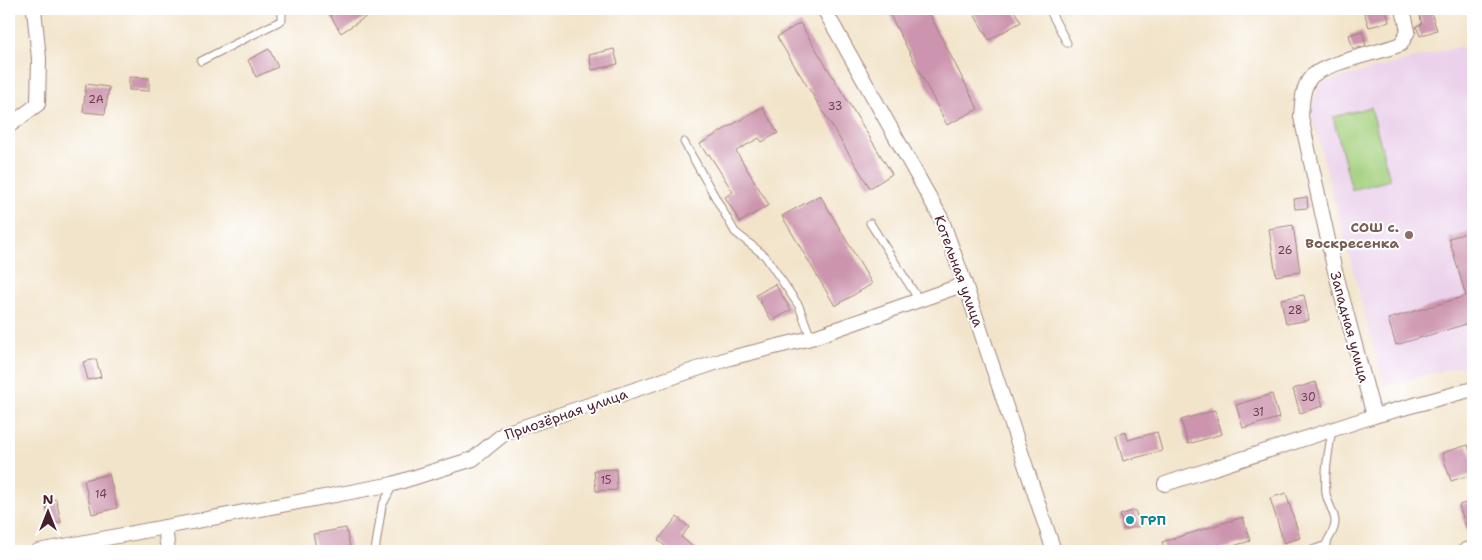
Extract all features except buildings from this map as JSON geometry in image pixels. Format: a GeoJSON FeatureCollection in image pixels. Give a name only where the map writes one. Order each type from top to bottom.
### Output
{"type":"FeatureCollection","features":[{"type":"Feature","properties":{"kind":"street"},"geometry":{"type":"LineString","coordinates":[[9,126],[38,104],[39,59],[34,9]]}},
{"type":"Feature","properties":{"kind":"street","name":"Котельная улица"},"geometry":{"type":"LineString","coordinates":[[824,9],[940,218],[965,284],[1054,551]]}},
{"type":"Feature","properties":{"kind":"street","name":"Западная улица"},"geometry":{"type":"LineString","coordinates":[[1374,416],[1334,268],[1301,117],[1303,94],[1312,77],[1331,66],[1401,44],[1408,31],[1403,9]]}},
{"type":"Feature","properties":{"kind":"street","name":"Приозёрная улица"},"geometry":{"type":"LineString","coordinates":[[44,551],[393,484],[473,459],[505,432],[730,358],[811,338],[965,284]]}},
{"type":"Feature","properties":{"kind":"street"},"geometry":{"type":"LineString","coordinates":[[1166,484],[1374,416],[1473,389]]}},
{"type":"Feature","properties":{"kind":"street"},"geometry":{"type":"LineString","coordinates":[[165,527],[168,551]]}},
{"type":"Feature","properties":{"kind":"lane"},"geometry":{"type":"LineString","coordinates":[[201,61],[282,20],[282,9]]}},
{"type":"Feature","properties":{"kind":"lane"},"geometry":{"type":"LineString","coordinates":[[1048,9],[1067,43]]}},
{"type":"Feature","properties":{"kind":"lane"},"geometry":{"type":"LineString","coordinates":[[684,142],[735,232],[765,256],[799,306],[811,338]]}},
{"type":"Feature","properties":{"kind":"lane"},"geometry":{"type":"LineString","coordinates":[[870,223],[919,300]]}},
{"type":"Feature","properties":{"kind":"lane"},"geometry":{"type":"LineString","coordinates":[[1309,551],[1324,549],[1333,533],[1335,522],[1326,495],[1326,478],[1332,430]]}},
{"type":"Feature","properties":{"kind":"lane"},"geometry":{"type":"LineString","coordinates":[[375,551],[382,506],[393,484]]}},
{"type":"Feature","properties":{"kind":"lane"},"geometry":{"type":"LineString","coordinates":[[1460,551],[1473,545]]}},
{"type":"Feature","properties":{"kind":"shaded area","name":"СОШ с. Воскресенка"},"geometry":{"type":"Polygon","coordinates":[[[1461,46],[1473,92],[1473,363],[1384,386],[1310,108],[1321,83],[1461,46]]]}},
{"type":"Feature","properties":{"kind":"green space"},"geometry":{"type":"Polygon","coordinates":[[[1371,107],[1390,180],[1352,190],[1333,117],[1371,107]]]}},
{"type":"Feature","properties":{"kind":"place","name":"СОШ с. Воскресенка"},"geometry":{"type":"Point","coordinates":[1409,235]}},
{"type":"Feature","properties":{"kind":"place","name":"ГРП"},"geometry":{"type":"Point","coordinates":[1130,520]}}]}
